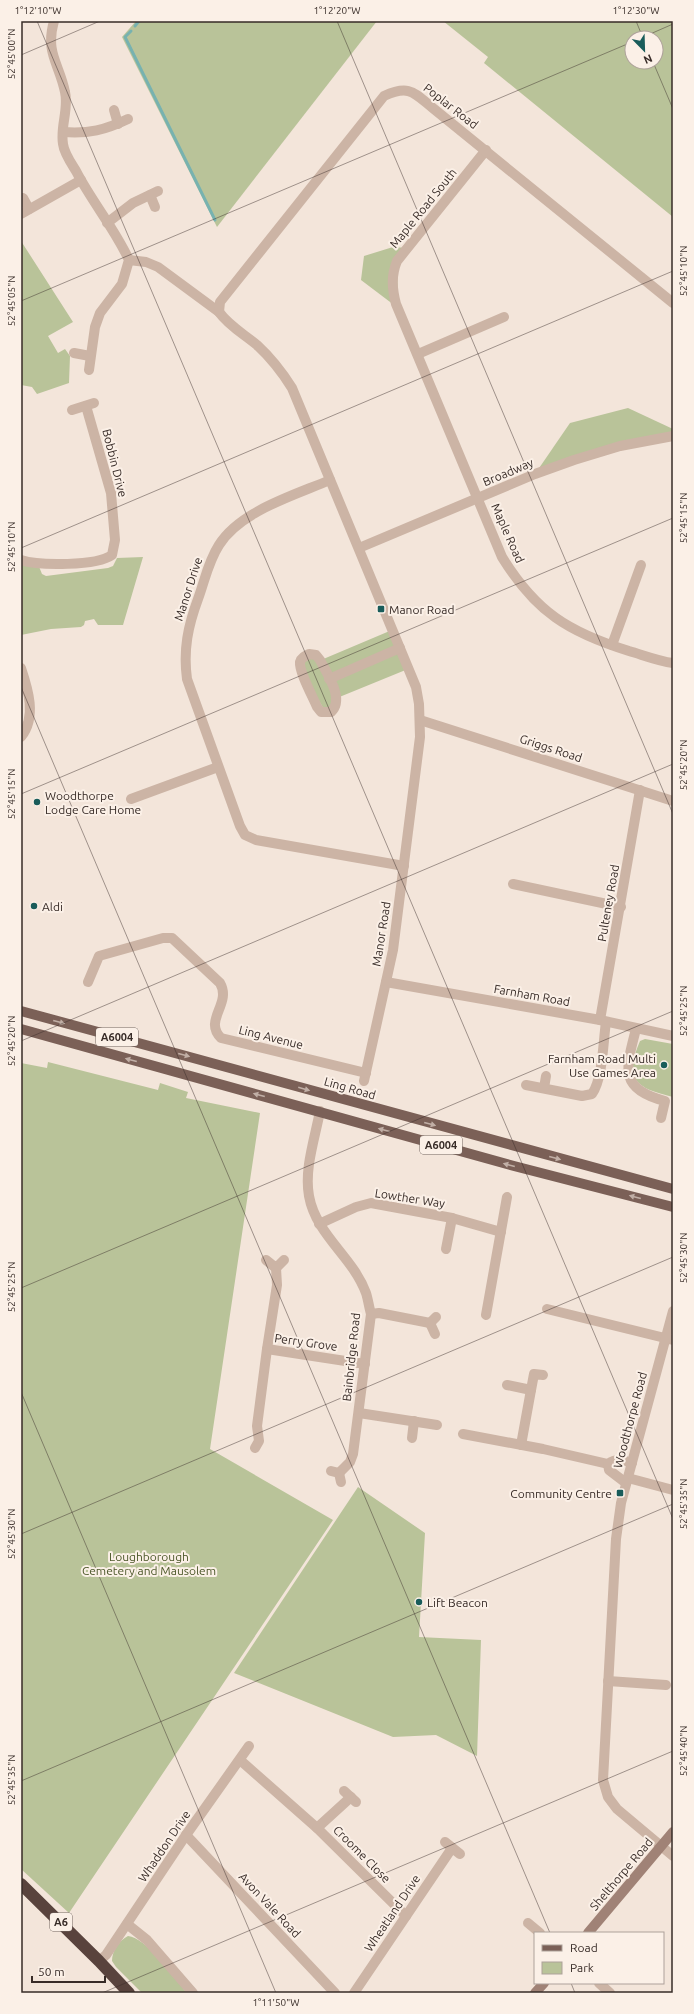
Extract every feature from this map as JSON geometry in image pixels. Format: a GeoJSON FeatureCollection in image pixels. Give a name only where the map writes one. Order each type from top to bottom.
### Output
{"type":"FeatureCollection","features":[{"type":"Feature","properties":{"kind":"highway","name":"A6"},"geometry":{"type":"LineString","coordinates":[[21,1884],[99,1961],[129,1993]]}},
{"type":"Feature","properties":{"kind":"main road","name":"Ling Road"},"geometry":{"type":"LineString","coordinates":[[21,1011],[673,1189]]}},
{"type":"Feature","properties":{"kind":"main road","name":"A6004"},"geometry":{"type":"LineString","coordinates":[[21,1029],[514,1166],[673,1207]]}},
{"type":"Feature","properties":{"kind":"street"},"geometry":{"type":"LineString","coordinates":[[54,21],[50,40],[51,51],[65,93],[66,109],[63,144],[81,180],[129,260],[122,284],[100,313],[95,327],[89,370]]}},
{"type":"Feature","properties":{"kind":"street","name":"Poplar Road"},"geometry":{"type":"LineString","coordinates":[[219,312],[220,302],[384,96],[396,90],[409,90],[486,150],[673,303]]}},
{"type":"Feature","properties":{"kind":"street"},"geometry":{"type":"LineString","coordinates":[[114,110],[118,124]]}},
{"type":"Feature","properties":{"kind":"street"},"geometry":{"type":"LineString","coordinates":[[63,132],[84,134],[102,130],[128,119]]}},
{"type":"Feature","properties":{"kind":"street","name":"Maple Road South"},"geometry":{"type":"LineString","coordinates":[[478,498],[396,304],[392,273],[397,260],[486,150]]}},
{"type":"Feature","properties":{"kind":"street"},"geometry":{"type":"LineString","coordinates":[[23,198],[25,212],[81,180]]}},
{"type":"Feature","properties":{"kind":"street"},"geometry":{"type":"LineString","coordinates":[[107,223],[133,203],[154,193],[155,207]]}},
{"type":"Feature","properties":{"kind":"street","name":"Manor Road"},"geometry":{"type":"LineString","coordinates":[[129,260],[146,262],[158,267],[219,312],[226,321],[256,345],[283,373],[292,388],[416,687],[420,720],[420,737],[404,866],[393,950],[365,1077]]}},
{"type":"Feature","properties":{"kind":"street"},"geometry":{"type":"LineString","coordinates":[[418,354],[504,317]]}},
{"type":"Feature","properties":{"kind":"street"},"geometry":{"type":"LineString","coordinates":[[74,353],[90,356]]}},
{"type":"Feature","properties":{"kind":"street","name":"Bobbin Drive"},"geometry":{"type":"LineString","coordinates":[[21,560],[50,565],[101,559],[112,554],[115,540],[111,493],[90,404],[72,410]]}},
{"type":"Feature","properties":{"kind":"street","name":"Broadway"},"geometry":{"type":"LineString","coordinates":[[359,548],[574,460],[620,446],[673,436]]}},
{"type":"Feature","properties":{"kind":"street","name":"Manor Drive"},"geometry":{"type":"LineString","coordinates":[[330,480],[266,507],[237,525],[219,544],[206,569],[190,620],[184,661],[187,679],[218,767],[245,836],[256,840],[404,866]]}},
{"type":"Feature","properties":{"kind":"street","name":"Maple Road"},"geometry":{"type":"LineString","coordinates":[[478,498],[502,557],[512,573],[532,598],[549,614],[584,635],[673,663]]}},
{"type":"Feature","properties":{"kind":"street"},"geometry":{"type":"LineString","coordinates":[[612,645],[641,565]]}},
{"type":"Feature","properties":{"kind":"street"},"geometry":{"type":"LineString","coordinates":[[329,679],[400,648]]}},
{"type":"Feature","properties":{"kind":"street"},"geometry":{"type":"LineString","coordinates":[[309,654],[316,655],[329,679],[337,698],[337,702],[334,710],[326,713],[321,712],[317,707],[301,670],[300,662],[304,656],[309,654]]}},
{"type":"Feature","properties":{"kind":"street"},"geometry":{"type":"LineString","coordinates":[[21,668],[28,694],[30,717],[28,726],[21,737]]}},
{"type":"Feature","properties":{"kind":"street","name":"Griggs Road"},"geometry":{"type":"LineString","coordinates":[[420,720],[673,801]]}},
{"type":"Feature","properties":{"kind":"street"},"geometry":{"type":"LineString","coordinates":[[131,798],[218,767]]}},
{"type":"Feature","properties":{"kind":"street","name":"Pulteney Road"},"geometry":{"type":"LineString","coordinates":[[544,1088],[582,1096],[592,1094],[596,1087],[599,1074],[603,1021],[640,790]]}},
{"type":"Feature","properties":{"kind":"street"},"geometry":{"type":"LineString","coordinates":[[513,884],[621,907]]}},
{"type":"Feature","properties":{"kind":"street","name":"Ling Avenue"},"geometry":{"type":"LineString","coordinates":[[88,982],[99,956],[168,937],[176,941],[227,989],[214,1026],[216,1033],[221,1038],[365,1077]]}},
{"type":"Feature","properties":{"kind":"street","name":"Farnham Road"},"geometry":{"type":"LineString","coordinates":[[386,982],[603,1021],[673,1036]]}},
{"type":"Feature","properties":{"kind":"street"},"geometry":{"type":"LineString","coordinates":[[636,1029],[628,1066],[629,1078],[633,1085],[642,1093],[669,1102],[661,1118]]}},
{"type":"Feature","properties":{"kind":"street"},"geometry":{"type":"LineString","coordinates":[[526,1085],[544,1088],[546,1076]]}},
{"type":"Feature","properties":{"kind":"street","name":"Bainbridge Road"},"geometry":{"type":"LineString","coordinates":[[320,1111],[308,1175],[309,1196],[319,1224],[358,1278],[366,1293],[371,1314],[353,1454],[350,1462],[337,1475]]}},
{"type":"Feature","properties":{"kind":"street"},"geometry":{"type":"LineString","coordinates":[[486,1315],[502,1232],[507,1197]]}},
{"type":"Feature","properties":{"kind":"street","name":"Lowther Way"},"geometry":{"type":"LineString","coordinates":[[319,1224],[356,1207],[371,1203],[452,1218],[502,1232]]}},
{"type":"Feature","properties":{"kind":"street","name":"Lowther Way"},"geometry":{"type":"LineString","coordinates":[[446,1249],[452,1218]]}},
{"type":"Feature","properties":{"kind":"street"},"geometry":{"type":"LineString","coordinates":[[266,1260],[276,1268],[284,1260]]}},
{"type":"Feature","properties":{"kind":"street","name":"Perry Grove"},"geometry":{"type":"LineString","coordinates":[[261,1443],[257,1426],[277,1285],[276,1268]]}},
{"type":"Feature","properties":{"kind":"street"},"geometry":{"type":"LineString","coordinates":[[547,1309],[669,1339]]}},
{"type":"Feature","properties":{"kind":"street","name":"Woodthorpe Road"},"geometry":{"type":"LineString","coordinates":[[673,1310],[669,1339],[627,1480],[616,1539],[603,1780],[604,1789],[617,1809],[673,1856]]}},
{"type":"Feature","properties":{"kind":"street"},"geometry":{"type":"LineString","coordinates":[[371,1314],[433,1320],[434,1334]]}},
{"type":"Feature","properties":{"kind":"street","name":"Perry Grove"},"geometry":{"type":"LineString","coordinates":[[267,1349],[365,1364]]}},
{"type":"Feature","properties":{"kind":"street"},"geometry":{"type":"LineString","coordinates":[[521,1445],[534,1374],[543,1375]]}},
{"type":"Feature","properties":{"kind":"street"},"geometry":{"type":"LineString","coordinates":[[507,1385],[531,1390]]}},
{"type":"Feature","properties":{"kind":"street"},"geometry":{"type":"LineString","coordinates":[[359,1413],[414,1420],[438,1425]]}},
{"type":"Feature","properties":{"kind":"street"},"geometry":{"type":"LineString","coordinates":[[412,1438],[414,1420]]}},
{"type":"Feature","properties":{"kind":"street"},"geometry":{"type":"LineString","coordinates":[[463,1434],[608,1464],[613,1461],[621,1460],[632,1463]]}},
{"type":"Feature","properties":{"kind":"street"},"geometry":{"type":"LineString","coordinates":[[608,1464],[609,1470],[627,1480],[673,1490]]}},
{"type":"Feature","properties":{"kind":"street"},"geometry":{"type":"LineString","coordinates":[[608,1680],[666,1685]]}},
{"type":"Feature","properties":{"kind":"street","name":"Whaddon Drive"},"geometry":{"type":"LineString","coordinates":[[99,1961],[106,1955],[186,1835],[249,1746]]}},
{"type":"Feature","properties":{"kind":"street","name":"Croome Close"},"geometry":{"type":"LineString","coordinates":[[240,1760],[317,1828],[406,1916]]}},
{"type":"Feature","properties":{"kind":"street","name":"Croome Close"},"geometry":{"type":"LineString","coordinates":[[317,1828],[350,1797]]}},
{"type":"Feature","properties":{"kind":"street","name":"Shelthorpe Road"},"geometry":{"type":"LineString","coordinates":[[589,1932],[673,1832]]}},
{"type":"Feature","properties":{"kind":"street","name":"Avon Vale Road"},"geometry":{"type":"LineString","coordinates":[[186,1835],[335,1993]]}},
{"type":"Feature","properties":{"kind":"street","name":"Wheatland Drive"},"geometry":{"type":"LineString","coordinates":[[354,1993],[452,1848]]}},
{"type":"Feature","properties":{"kind":"street"},"geometry":{"type":"LineString","coordinates":[[528,1923],[539,1932]]}},
{"type":"Feature","properties":{"kind":"street"},"geometry":{"type":"LineString","coordinates":[[127,1924],[147,1940],[193,1993]]}},
{"type":"Feature","properties":{"kind":"street"},"geometry":{"type":"LineString","coordinates":[[535,1993],[543,1984]]}},
{"type":"Feature","properties":{"kind":"street"},"geometry":{"type":"LineString","coordinates":[[600,1984],[610,1993]]}},
{"type":"Feature","properties":{"kind":"green space"},"geometry":{"type":"Polygon","coordinates":[[[136,21],[377,21],[217,227],[122,37],[136,21]]]}},
{"type":"Feature","properties":{"kind":"green space"},"geometry":{"type":"Polygon","coordinates":[[[443,21],[673,21],[673,217],[484,63],[488,57],[443,21]]]}},
{"type":"Feature","properties":{"kind":"green space"},"geometry":{"type":"Polygon","coordinates":[[[21,241],[73,322],[48,336],[58,353],[65,349],[70,356],[69,383],[37,394],[32,387],[21,385],[21,241]]]}},
{"type":"Feature","properties":{"kind":"green space"},"geometry":{"type":"Polygon","coordinates":[[[393,247],[407,248],[397,261],[398,308],[361,280],[364,256],[393,247]]]}},
{"type":"Feature","properties":{"kind":"green space"},"geometry":{"type":"Polygon","coordinates":[[[628,408],[673,429],[673,436],[535,474],[570,423],[628,408]]]}},
{"type":"Feature","properties":{"kind":"green space"},"geometry":{"type":"Polygon","coordinates":[[[143,557],[123,625],[98,625],[94,619],[85,621],[84,625],[81,627],[51,629],[21,635],[21,560],[38,564],[42,574],[46,576],[108,568],[113,566],[117,558],[143,557]]]}},
{"type":"Feature","properties":{"kind":"green space"},"geometry":{"type":"Polygon","coordinates":[[[392,630],[408,669],[337,698],[326,713],[301,669],[304,657],[321,660],[392,630]]]}},
{"type":"Feature","properties":{"kind":"green space"},"geometry":{"type":"Polygon","coordinates":[[[645,1039],[673,1044],[673,1097],[650,1090],[642,1086],[636,1080],[633,1073],[635,1054],[640,1041],[645,1039]]]}},
{"type":"Feature","properties":{"kind":"green space","name":"Loughborough Cemetery and Mausolem"},"geometry":{"type":"Polygon","coordinates":[[[48,1062],[158,1090],[160,1083],[188,1092],[186,1098],[260,1113],[210,1449],[333,1520],[69,1913],[21,1869],[21,1063],[47,1068],[48,1062]]]}},
{"type":"Feature","properties":{"kind":"green space"},"geometry":{"type":"Polygon","coordinates":[[[358,1487],[425,1533],[419,1637],[481,1640],[477,1756],[436,1735],[393,1737],[234,1673],[358,1487]]]}},
{"type":"Feature","properties":{"kind":"green space"},"geometry":{"type":"Polygon","coordinates":[[[128,1936],[143,1943],[168,1969],[187,1993],[142,1993],[112,1961],[113,1954],[117,1947],[128,1936]]]}},
{"type":"Feature","properties":{"kind":"waterway"},"geometry":{"type":"LineString","coordinates":[[135,26],[139,21]]}},
{"type":"Feature","properties":{"kind":"waterway"},"geometry":{"type":"LineString","coordinates":[[131,31],[125,37],[215,220]]}},
{"type":"Feature","properties":{"kind":"place","name":"Manor Road"},"geometry":{"type":"Point","coordinates":[381,609]}},
{"type":"Feature","properties":{"kind":"place","name":"Woodthorpe Lodge Care Home"},"geometry":{"type":"Point","coordinates":[37,802]}},
{"type":"Feature","properties":{"kind":"place","name":"Aldi"},"geometry":{"type":"Point","coordinates":[34,906]}},
{"type":"Feature","properties":{"kind":"place","name":"Farnham Road Multi Use Games Area"},"geometry":{"type":"Point","coordinates":[664,1065]}},
{"type":"Feature","properties":{"kind":"place","name":"Community Centre"},"geometry":{"type":"Point","coordinates":[620,1493]}},
{"type":"Feature","properties":{"kind":"place","name":"Lift Beacon"},"geometry":{"type":"Point","coordinates":[419,1602]}}]}
